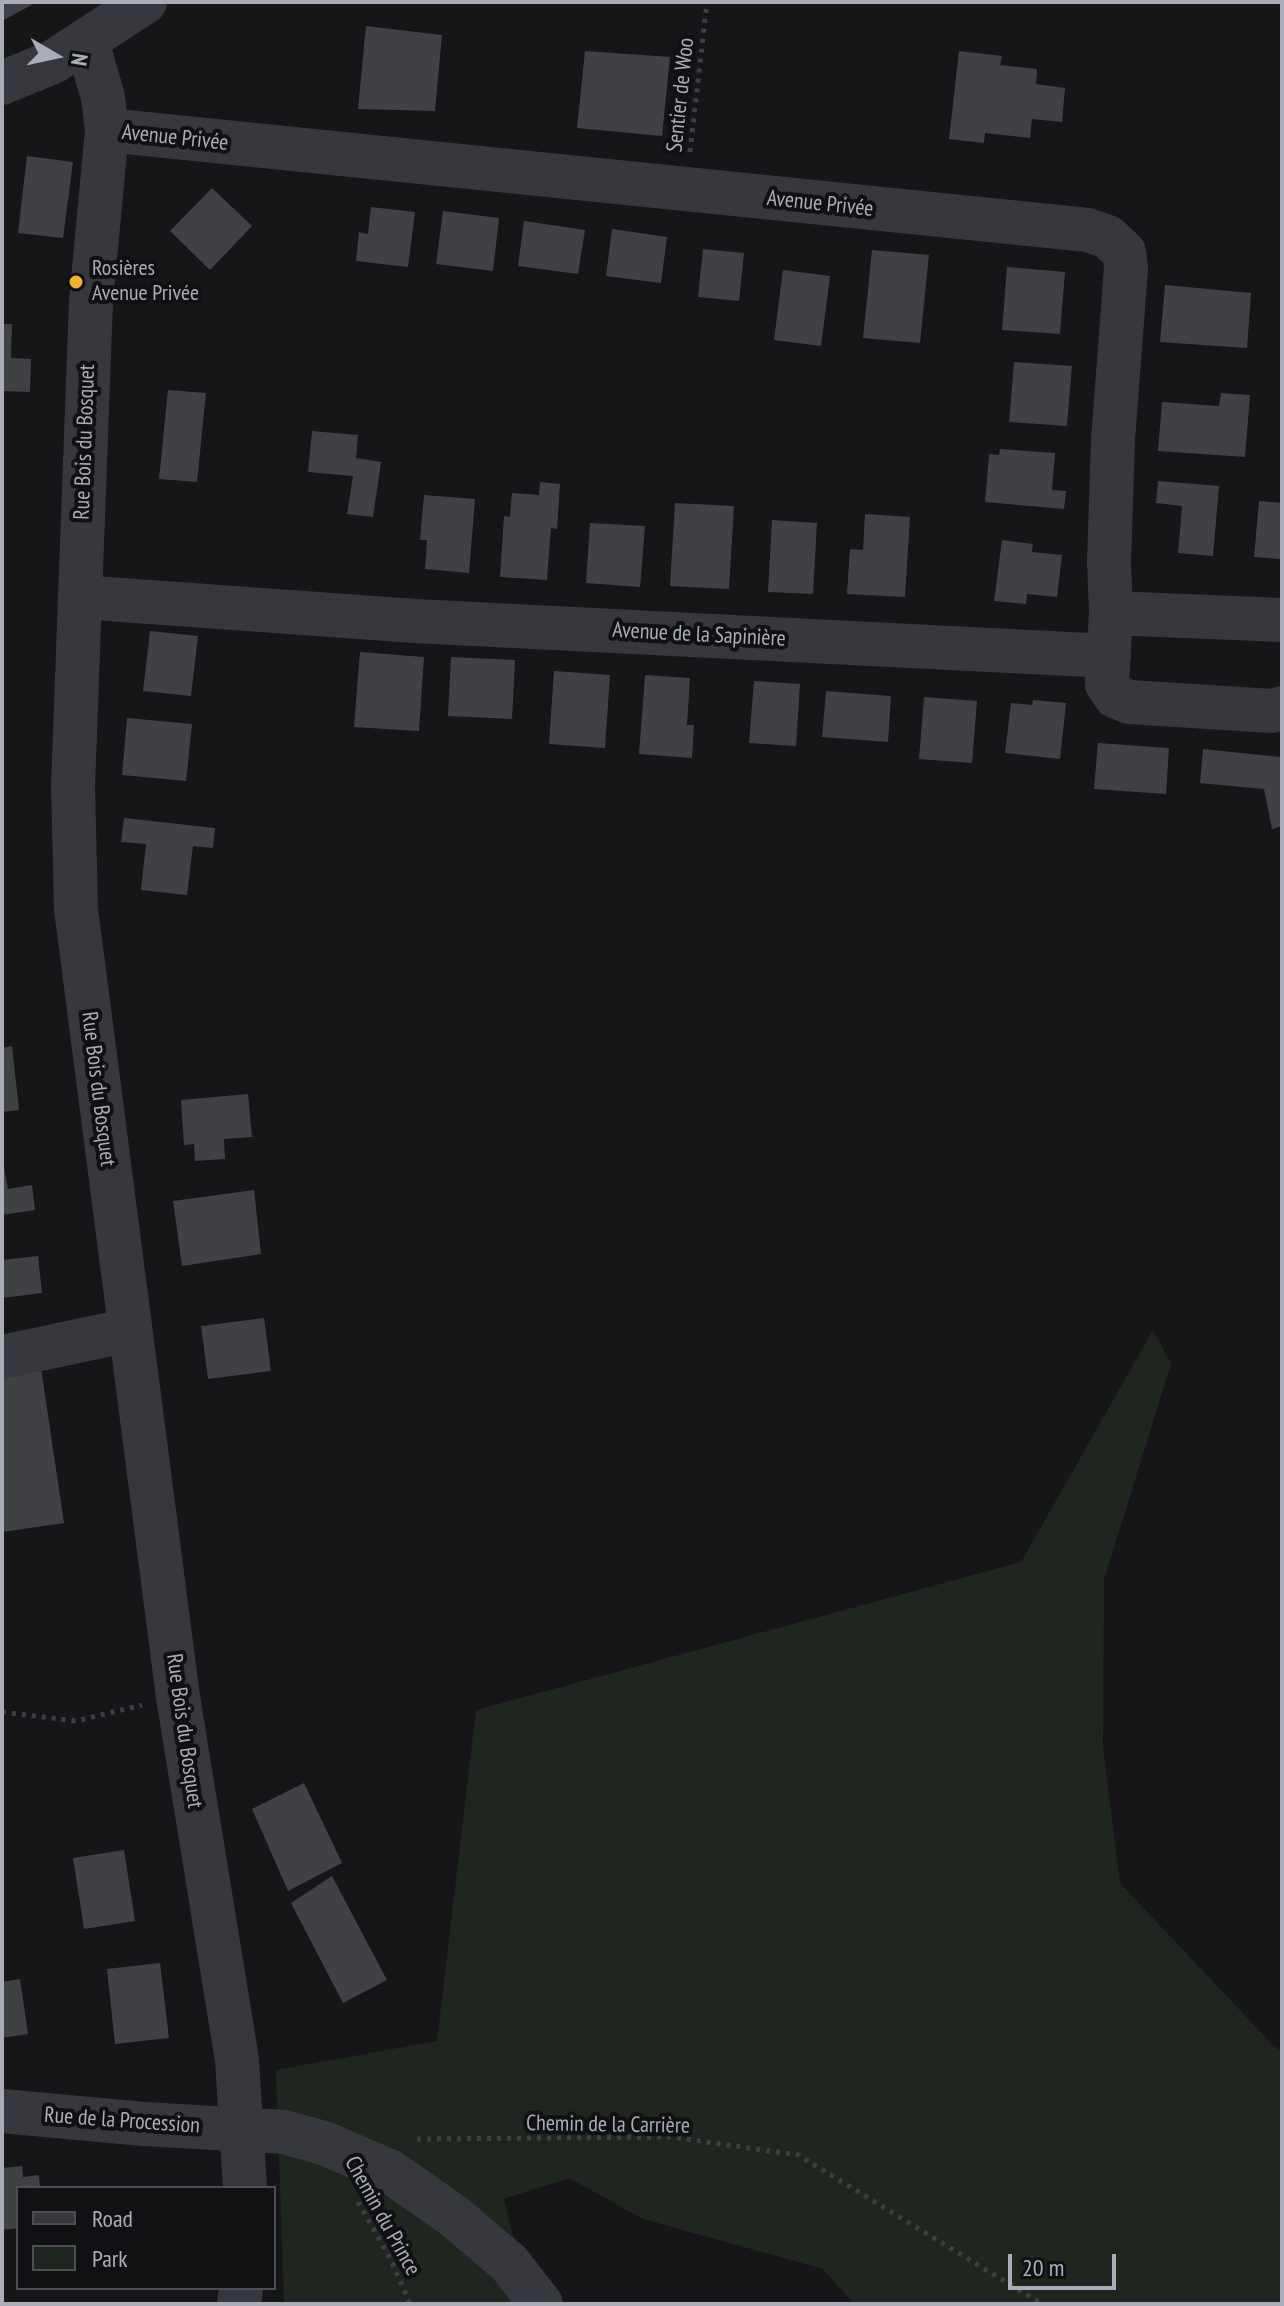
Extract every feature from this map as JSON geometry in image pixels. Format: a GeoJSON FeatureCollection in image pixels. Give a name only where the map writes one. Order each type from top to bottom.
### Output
{"type":"FeatureCollection","features":[{"type":"Feature","properties":{"kind":"street"},"geometry":{"type":"LineString","coordinates":[[2,83],[53,62],[116,16]]}},
{"type":"Feature","properties":{"kind":"street","name":"Rue Bois du Bosquet"},"geometry":{"type":"LineString","coordinates":[[116,16],[96,66],[107,130],[91,301],[73,786],[76,909],[178,1697],[237,2060],[245,2186]]}},
{"type":"Feature","properties":{"kind":"street","name":"Avenue Privée"},"geometry":{"type":"LineString","coordinates":[[107,130],[1088,230],[1108,237],[1124,252],[1126,268],[1113,440],[1109,656]]}},
{"type":"Feature","properties":{"kind":"street","name":"Avenue de la Sapinière"},"geometry":{"type":"LineString","coordinates":[[80,597],[415,621],[1109,656]]}},
{"type":"Feature","properties":{"kind":"street"},"geometry":{"type":"LineString","coordinates":[[1111,613],[1282,620]]}},
{"type":"Feature","properties":{"kind":"street"},"geometry":{"type":"LineString","coordinates":[[1109,656],[1107,684],[1115,696],[1129,702],[1272,711],[1282,708]]}},
{"type":"Feature","properties":{"kind":"street"},"geometry":{"type":"LineString","coordinates":[[2,1357],[130,1330]]}},
{"type":"Feature","properties":{"kind":"street","name":"Rue de la Procession"},"geometry":{"type":"LineString","coordinates":[[2,2111],[284,2132],[310,2139],[391,2172],[455,2217],[509,2263],[541,2304]]}},
{"type":"Feature","properties":{"kind":"path","name":"Sentier de Woo"},"geometry":{"type":"LineString","coordinates":[[686,191],[707,2]]}},
{"type":"Feature","properties":{"kind":"path"},"geometry":{"type":"LineString","coordinates":[[2,1712],[76,1721],[178,1697]]}},
{"type":"Feature","properties":{"kind":"path","name":"Chemin de la Carrière"},"geometry":{"type":"LineString","coordinates":[[413,2139],[672,2137],[798,2155],[1042,2304]]}},
{"type":"Feature","properties":{"kind":"path","name":"Chemin du Prince"},"geometry":{"type":"LineString","coordinates":[[353,2195],[391,2260],[410,2304]]}},
{"type":"Feature","properties":{"kind":"green space"},"geometry":{"type":"Polygon","coordinates":[[[1153,1330],[1171,1364],[1104,1580],[1103,1747],[1120,1883],[1282,2052],[1282,2304],[854,2304],[823,2269],[643,2219],[569,2178],[504,2199],[527,2304],[284,2304],[276,2070],[437,2041],[476,1710],[1021,1562],[1153,1330]]]}},
{"type":"Feature","properties":{"kind":"building"},"geometry":{"type":"Polygon","coordinates":[[[2,2],[37,2],[2,21],[2,2]]]}},
{"type":"Feature","properties":{"kind":"building"},"geometry":{"type":"Polygon","coordinates":[[[366,26],[442,35],[435,111],[358,109],[366,26]]]}},
{"type":"Feature","properties":{"kind":"building"},"geometry":{"type":"Polygon","coordinates":[[[585,51],[670,57],[662,136],[577,128],[585,51]]]}},
{"type":"Feature","properties":{"kind":"building"},"geometry":{"type":"Polygon","coordinates":[[[959,51],[1002,56],[1000,65],[1037,69],[1036,84],[1065,88],[1062,122],[1032,119],[1030,138],[985,133],[984,143],[949,139],[959,51]]]}},
{"type":"Feature","properties":{"kind":"building"},"geometry":{"type":"Polygon","coordinates":[[[27,156],[73,162],[63,238],[18,233],[27,156]]]}},
{"type":"Feature","properties":{"kind":"building"},"geometry":{"type":"Polygon","coordinates":[[[212,188],[252,226],[210,270],[170,231],[212,188]]]}},
{"type":"Feature","properties":{"kind":"building"},"geometry":{"type":"Polygon","coordinates":[[[371,207],[415,212],[408,267],[356,261],[359,232],[368,234],[371,207]]]}},
{"type":"Feature","properties":{"kind":"building"},"geometry":{"type":"Polygon","coordinates":[[[443,211],[499,218],[493,271],[436,264],[443,211]]]}},
{"type":"Feature","properties":{"kind":"building"},"geometry":{"type":"Polygon","coordinates":[[[524,221],[585,230],[578,274],[518,266],[524,221]]]}},
{"type":"Feature","properties":{"kind":"building"},"geometry":{"type":"Polygon","coordinates":[[[612,229],[667,237],[661,283],[606,276],[612,229]]]}},
{"type":"Feature","properties":{"kind":"building"},"geometry":{"type":"Polygon","coordinates":[[[703,249],[744,253],[739,301],[698,297],[703,249]]]}},
{"type":"Feature","properties":{"kind":"building"},"geometry":{"type":"Polygon","coordinates":[[[872,250],[929,255],[920,343],[863,338],[872,250]]]}},
{"type":"Feature","properties":{"kind":"building"},"geometry":{"type":"Polygon","coordinates":[[[1007,267],[1065,272],[1060,334],[1002,330],[1007,267]]]}},
{"type":"Feature","properties":{"kind":"building"},"geometry":{"type":"Polygon","coordinates":[[[783,270],[830,276],[821,346],[774,340],[783,270]]]}},
{"type":"Feature","properties":{"kind":"building"},"geometry":{"type":"Polygon","coordinates":[[[1165,285],[1251,293],[1247,348],[1160,342],[1165,285]]]}},
{"type":"Feature","properties":{"kind":"building"},"geometry":{"type":"Polygon","coordinates":[[[2,324],[12,324],[11,358],[31,359],[30,392],[2,391],[2,324]]]}},
{"type":"Feature","properties":{"kind":"building"},"geometry":{"type":"Polygon","coordinates":[[[1014,362],[1072,366],[1067,426],[1009,422],[1014,362]]]}},
{"type":"Feature","properties":{"kind":"building"},"geometry":{"type":"Polygon","coordinates":[[[168,390],[206,393],[197,482],[159,479],[168,390]]]}},
{"type":"Feature","properties":{"kind":"building"},"geometry":{"type":"Polygon","coordinates":[[[1221,393],[1250,395],[1245,457],[1158,451],[1162,402],[1219,406],[1221,393]]]}},
{"type":"Feature","properties":{"kind":"building"},"geometry":{"type":"Polygon","coordinates":[[[312,431],[358,435],[356,458],[381,462],[373,517],[347,514],[353,476],[308,472],[312,431]]]}},
{"type":"Feature","properties":{"kind":"building"},"geometry":{"type":"Polygon","coordinates":[[[1000,449],[1055,453],[1052,490],[1066,491],[1064,509],[985,502],[989,454],[999,455],[1000,449]]]}},
{"type":"Feature","properties":{"kind":"building"},"geometry":{"type":"Polygon","coordinates":[[[1158,481],[1219,486],[1213,556],[1178,553],[1182,506],[1156,503],[1158,481]]]}},
{"type":"Feature","properties":{"kind":"building"},"geometry":{"type":"Polygon","coordinates":[[[540,482],[560,484],[557,529],[551,528],[547,580],[500,577],[504,516],[510,517],[512,493],[539,495],[540,482]]]}},
{"type":"Feature","properties":{"kind":"building"},"geometry":{"type":"Polygon","coordinates":[[[424,495],[475,499],[469,573],[425,569],[427,540],[420,540],[424,495]]]}},
{"type":"Feature","properties":{"kind":"building"},"geometry":{"type":"Polygon","coordinates":[[[1259,501],[1282,503],[1280,559],[1254,557],[1259,501]]]}},
{"type":"Feature","properties":{"kind":"building"},"geometry":{"type":"Polygon","coordinates":[[[675,503],[734,506],[729,589],[670,586],[675,503]]]}},
{"type":"Feature","properties":{"kind":"building"},"geometry":{"type":"Polygon","coordinates":[[[865,514],[910,517],[905,597],[847,594],[850,549],[863,550],[865,514]]]}},
{"type":"Feature","properties":{"kind":"building"},"geometry":{"type":"Polygon","coordinates":[[[772,520],[817,523],[813,594],[768,592],[772,520]]]}},
{"type":"Feature","properties":{"kind":"building"},"geometry":{"type":"Polygon","coordinates":[[[590,523],[645,526],[640,587],[586,583],[590,523]]]}},
{"type":"Feature","properties":{"kind":"building"},"geometry":{"type":"Polygon","coordinates":[[[1002,540],[1033,544],[1032,552],[1062,555],[1057,597],[1027,594],[1026,604],[994,601],[1002,540]]]}},
{"type":"Feature","properties":{"kind":"building"},"geometry":{"type":"Polygon","coordinates":[[[150,631],[198,636],[191,696],[143,691],[150,631]]]}},
{"type":"Feature","properties":{"kind":"building"},"geometry":{"type":"Polygon","coordinates":[[[360,652],[424,657],[419,731],[354,727],[360,652]]]}},
{"type":"Feature","properties":{"kind":"building"},"geometry":{"type":"Polygon","coordinates":[[[451,657],[515,660],[512,719],[448,716],[451,657]]]}},
{"type":"Feature","properties":{"kind":"building"},"geometry":{"type":"Polygon","coordinates":[[[554,671],[610,675],[605,748],[549,744],[554,671]]]}},
{"type":"Feature","properties":{"kind":"building"},"geometry":{"type":"Polygon","coordinates":[[[645,675],[690,678],[687,725],[694,725],[692,758],[639,754],[645,675]]]}},
{"type":"Feature","properties":{"kind":"building"},"geometry":{"type":"Polygon","coordinates":[[[754,681],[800,684],[796,746],[749,743],[754,681]]]}},
{"type":"Feature","properties":{"kind":"building"},"geometry":{"type":"Polygon","coordinates":[[[826,691],[891,696],[888,742],[822,737],[826,691]]]}},
{"type":"Feature","properties":{"kind":"building"},"geometry":{"type":"Polygon","coordinates":[[[924,697],[977,701],[972,763],[919,759],[924,697]]]}},
{"type":"Feature","properties":{"kind":"building"},"geometry":{"type":"Polygon","coordinates":[[[1033,700],[1066,703],[1060,759],[1005,753],[1011,703],[1032,705],[1033,700]]]}},
{"type":"Feature","properties":{"kind":"building"},"geometry":{"type":"Polygon","coordinates":[[[127,718],[192,724],[186,781],[122,775],[127,718]]]}},
{"type":"Feature","properties":{"kind":"building"},"geometry":{"type":"Polygon","coordinates":[[[1098,743],[1169,748],[1166,794],[1094,789],[1098,743]]]}},
{"type":"Feature","properties":{"kind":"building"},"geometry":{"type":"Polygon","coordinates":[[[1203,749],[1280,757],[1282,826],[1272,829],[1264,789],[1200,783],[1203,749]]]}},
{"type":"Feature","properties":{"kind":"building"},"geometry":{"type":"Polygon","coordinates":[[[124,818],[215,828],[213,848],[193,846],[187,895],[141,890],[146,844],[121,842],[124,818]]]}},
{"type":"Feature","properties":{"kind":"building"},"geometry":{"type":"Polygon","coordinates":[[[12,1046],[19,1110],[2,1112],[2,1048],[12,1046]]]}},
{"type":"Feature","properties":{"kind":"building"},"geometry":{"type":"Polygon","coordinates":[[[248,1094],[252,1137],[224,1139],[225,1159],[195,1161],[194,1144],[184,1145],[181,1100],[248,1094]]]}},
{"type":"Feature","properties":{"kind":"building"},"geometry":{"type":"Polygon","coordinates":[[[2,1157],[8,1189],[32,1185],[35,1210],[2,1215],[2,1157]]]}},
{"type":"Feature","properties":{"kind":"building"},"geometry":{"type":"Polygon","coordinates":[[[254,1190],[261,1254],[182,1266],[173,1201],[254,1190]]]}},
{"type":"Feature","properties":{"kind":"building"},"geometry":{"type":"Polygon","coordinates":[[[38,1256],[42,1293],[2,1298],[2,1260],[38,1256]]]}},
{"type":"Feature","properties":{"kind":"building"},"geometry":{"type":"Polygon","coordinates":[[[264,1318],[271,1371],[208,1379],[201,1326],[264,1318]]]}},
{"type":"Feature","properties":{"kind":"building"},"geometry":{"type":"Polygon","coordinates":[[[41,1368],[64,1523],[2,1532],[2,1374],[41,1368]]]}},
{"type":"Feature","properties":{"kind":"building"},"geometry":{"type":"Polygon","coordinates":[[[304,1783],[342,1863],[288,1891],[252,1809],[304,1783]]]}},
{"type":"Feature","properties":{"kind":"building"},"geometry":{"type":"Polygon","coordinates":[[[124,1850],[135,1921],[84,1929],[73,1858],[124,1850]]]}},
{"type":"Feature","properties":{"kind":"building"},"geometry":{"type":"Polygon","coordinates":[[[332,1876],[387,1980],[343,2003],[291,1903],[332,1876]]]}},
{"type":"Feature","properties":{"kind":"building"},"geometry":{"type":"Polygon","coordinates":[[[160,1963],[169,2038],[115,2044],[107,1969],[160,1963]]]}},
{"type":"Feature","properties":{"kind":"building"},"geometry":{"type":"Polygon","coordinates":[[[20,1979],[28,2034],[2,2038],[2,1982],[20,1979]]]}},
{"type":"Feature","properties":{"kind":"building"},"geometry":{"type":"Polygon","coordinates":[[[22,2166],[23,2177],[39,2175],[40,2186],[16,2186],[16,2228],[2,2230],[2,2168],[22,2166]]]}},
{"type":"Feature","properties":{"kind":"place","name":"Rosières Avenue Privée"},"geometry":{"type":"Point","coordinates":[76,282]}}]}
